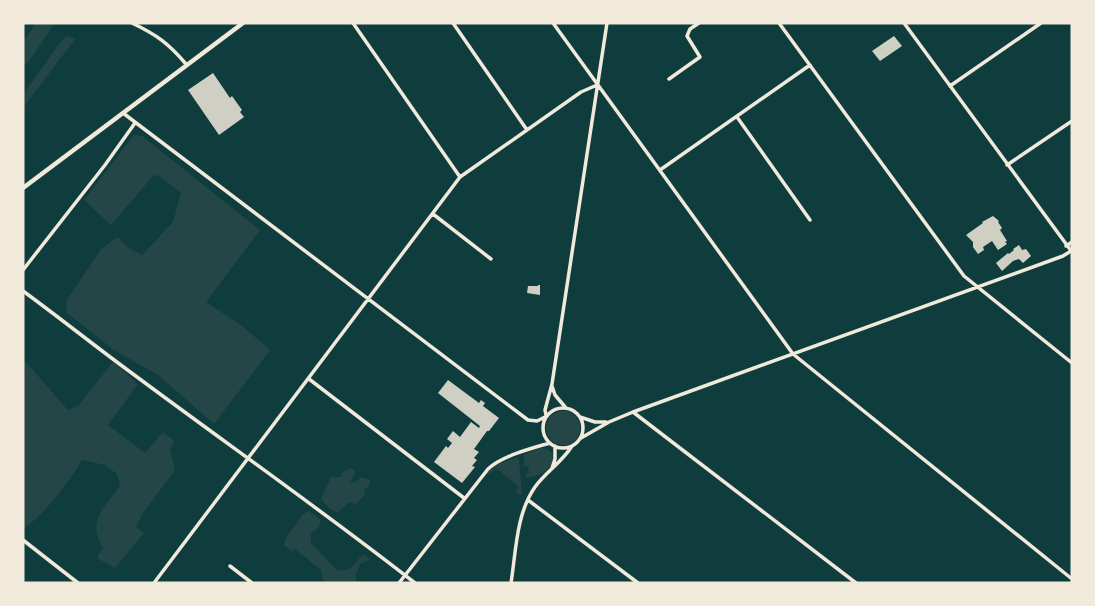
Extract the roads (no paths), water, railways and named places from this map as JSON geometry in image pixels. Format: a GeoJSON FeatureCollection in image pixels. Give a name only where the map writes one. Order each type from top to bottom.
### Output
{"type":"FeatureCollection","features":[{"type":"Feature","properties":{"kind":"main road"},"geometry":{"type":"LineString","coordinates":[[23,188],[243,23]]}},
{"type":"Feature","properties":{"kind":"street"},"geometry":{"type":"LineString","coordinates":[[132,23],[159,37],[186,64]]}},
{"type":"Feature","properties":{"kind":"street"},"geometry":{"type":"LineString","coordinates":[[353,23],[460,177]]}},
{"type":"Feature","properties":{"kind":"street"},"geometry":{"type":"LineString","coordinates":[[453,23],[527,130]]}},
{"type":"Feature","properties":{"kind":"street"},"geometry":{"type":"LineString","coordinates":[[553,23],[793,354],[1072,579]]}},
{"type":"Feature","properties":{"kind":"street"},"geometry":{"type":"LineString","coordinates":[[552,468],[555,459],[553,445],[544,435],[543,429],[545,410],[552,384],[607,23]]}},
{"type":"Feature","properties":{"kind":"street"},"geometry":{"type":"LineString","coordinates":[[669,79],[700,57],[687,36],[690,29],[699,23]]}},
{"type":"Feature","properties":{"kind":"street"},"geometry":{"type":"LineString","coordinates":[[779,23],[964,276],[1072,363]]}},
{"type":"Feature","properties":{"kind":"street"},"geometry":{"type":"LineString","coordinates":[[512,583],[520,523],[528,500],[540,481],[581,438],[633,412],[1072,252],[904,23]]}},
{"type":"Feature","properties":{"kind":"street"},"geometry":{"type":"LineString","coordinates":[[950,86],[1041,23]]}},
{"type":"Feature","properties":{"kind":"street"},"geometry":{"type":"LineString","coordinates":[[660,170],[810,65]]}},
{"type":"Feature","properties":{"kind":"street"},"geometry":{"type":"LineString","coordinates":[[154,583],[460,177],[582,92],[597,85]]}},
{"type":"Feature","properties":{"kind":"street"},"geometry":{"type":"LineString","coordinates":[[122,112],[528,420],[537,421],[555,409],[566,408]]}},
{"type":"Feature","properties":{"kind":"street"},"geometry":{"type":"LineString","coordinates":[[737,117],[810,220]]}},
{"type":"Feature","properties":{"kind":"street"},"geometry":{"type":"LineString","coordinates":[[1007,165],[1072,121]]}},
{"type":"Feature","properties":{"kind":"street"},"geometry":{"type":"LineString","coordinates":[[23,270],[135,123]]}},
{"type":"Feature","properties":{"kind":"street"},"geometry":{"type":"LineString","coordinates":[[433,214],[491,259]]}},
{"type":"Feature","properties":{"kind":"street"},"geometry":{"type":"LineString","coordinates":[[1066,246],[1072,242]]}},
{"type":"Feature","properties":{"kind":"street"},"geometry":{"type":"LineString","coordinates":[[23,291],[415,583]]}},
{"type":"Feature","properties":{"kind":"street"},"geometry":{"type":"LineString","coordinates":[[309,379],[464,498]]}},
{"type":"Feature","properties":{"kind":"street"},"geometry":{"type":"LineString","coordinates":[[552,384],[555,396],[579,417],[595,422],[609,422]]}},
{"type":"Feature","properties":{"kind":"street"},"geometry":{"type":"LineString","coordinates":[[633,412],[856,583]]}},
{"type":"Feature","properties":{"kind":"street"},"geometry":{"type":"LineString","coordinates":[[579,417],[583,428],[581,438]]}},
{"type":"Feature","properties":{"kind":"street"},"geometry":{"type":"LineString","coordinates":[[538,446],[544,435]]}},
{"type":"Feature","properties":{"kind":"street"},"geometry":{"type":"LineString","coordinates":[[400,583],[493,464],[538,446],[572,446]]}},
{"type":"Feature","properties":{"kind":"street"},"geometry":{"type":"LineString","coordinates":[[528,500],[638,583]]}},
{"type":"Feature","properties":{"kind":"street"},"geometry":{"type":"LineString","coordinates":[[23,540],[78,583]]}},
{"type":"Feature","properties":{"kind":"street"},"geometry":{"type":"LineString","coordinates":[[230,566],[252,583]]}}]}
